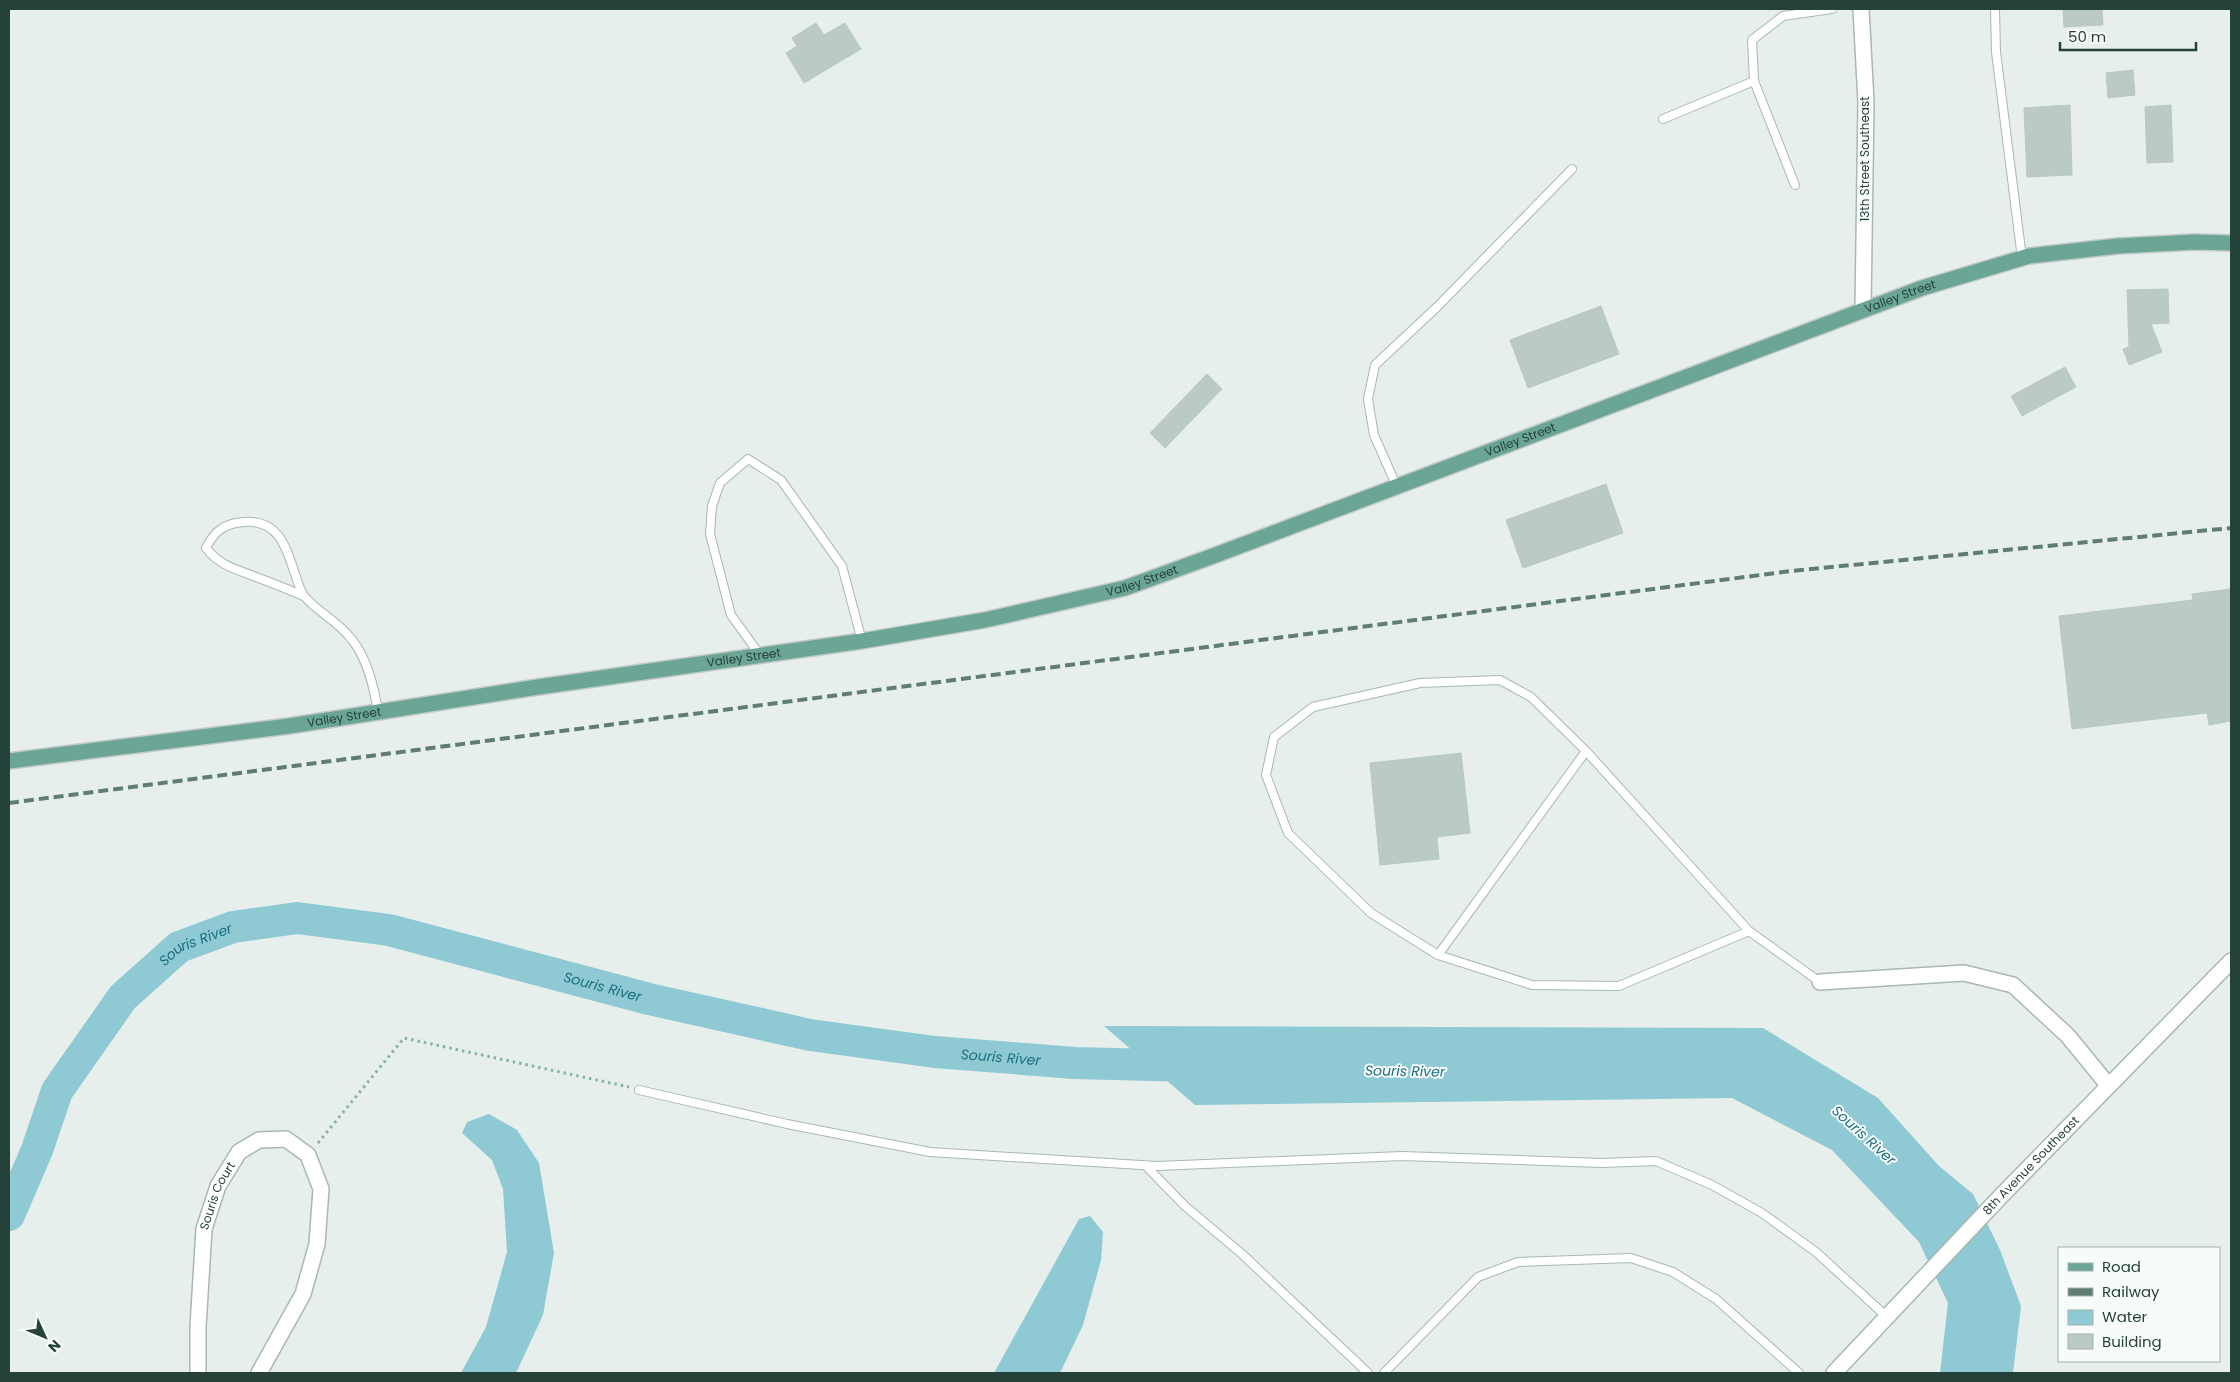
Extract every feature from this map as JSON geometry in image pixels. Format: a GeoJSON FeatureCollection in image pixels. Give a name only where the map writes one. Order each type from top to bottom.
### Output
{"type":"FeatureCollection","features":[{"type":"Feature","properties":{"kind":"main road","name":"Valley Street"},"geometry":{"type":"LineString","coordinates":[[9,761],[289,726],[862,641],[985,620],[1125,588],[1922,288],[2022,258],[2118,246],[2195,242],[2231,243]]}},
{"type":"Feature","properties":{"kind":"street","name":"13th Street Southeast"},"geometry":{"type":"LineString","coordinates":[[1861,9],[1866,102],[1863,309]]}},
{"type":"Feature","properties":{"kind":"street","name":"8th Avenue Southeast"},"geometry":{"type":"LineString","coordinates":[[1834,1373],[2001,1196],[2231,961]]}},
{"type":"Feature","properties":{"kind":"street"},"geometry":{"type":"LineString","coordinates":[[1820,982],[1964,973],[2013,986],[2068,1036],[2108,1085]]}},
{"type":"Feature","properties":{"kind":"street","name":"Souris Court"},"geometry":{"type":"LineString","coordinates":[[198,1373],[198,1328],[204,1229],[218,1186],[239,1152],[259,1140],[286,1139],[308,1155]]}},
{"type":"Feature","properties":{"kind":"street"},"geometry":{"type":"LineString","coordinates":[[260,1373],[303,1294],[317,1244],[321,1189],[308,1155]]}},
{"type":"Feature","properties":{"kind":"lane"},"geometry":{"type":"LineString","coordinates":[[1795,185],[1754,81],[1752,40],[1783,16],[1832,9]]}},
{"type":"Feature","properties":{"kind":"lane"},"geometry":{"type":"LineString","coordinates":[[1995,9],[1996,52],[2022,258]]}},
{"type":"Feature","properties":{"kind":"lane"},"geometry":{"type":"LineString","coordinates":[[1663,119],[1754,81]]}},
{"type":"Feature","properties":{"kind":"lane"},"geometry":{"type":"LineString","coordinates":[[1397,487],[1374,434],[1368,399],[1374,365],[1437,307],[1572,169]]}},
{"type":"Feature","properties":{"kind":"lane"},"geometry":{"type":"LineString","coordinates":[[760,656],[731,614],[710,534],[712,506],[720,483],[748,459],[781,480],[842,566],[862,641]]}},
{"type":"Feature","properties":{"kind":"lane"},"geometry":{"type":"LineString","coordinates":[[303,596],[284,544],[272,528],[256,521],[236,522],[218,529],[206,548],[214,558],[228,568],[303,596],[350,636],[374,685],[378,712]]}},
{"type":"Feature","properties":{"kind":"lane"},"geometry":{"type":"LineString","coordinates":[[1749,931],[1619,986],[1532,985],[1438,955],[1371,913],[1288,833],[1266,775],[1274,737],[1313,707],[1420,683],[1500,680],[1531,697],[1586,751],[1749,931],[1820,982]]}},
{"type":"Feature","properties":{"kind":"lane"},"geometry":{"type":"LineString","coordinates":[[1438,955],[1586,751]]}},
{"type":"Feature","properties":{"kind":"lane"},"geometry":{"type":"LineString","coordinates":[[640,1090],[786,1124],[930,1152],[1144,1165],[1223,1165],[1402,1156],[1602,1163],[1656,1161],[1712,1185],[1762,1213],[1816,1252],[1887,1317]]}},
{"type":"Feature","properties":{"kind":"lane"},"geometry":{"type":"LineString","coordinates":[[1144,1165],[1368,1373]]}},
{"type":"Feature","properties":{"kind":"lane"},"geometry":{"type":"LineString","coordinates":[[1384,1373],[1478,1277],[1518,1262],[1631,1258],[1673,1272],[1716,1299],[1799,1373]]}},
{"type":"Feature","properties":{"kind":"path"},"geometry":{"type":"LineString","coordinates":[[308,1155],[404,1038],[640,1090]]}},
{"type":"Feature","properties":{"kind":"water"},"geometry":{"type":"Polygon","coordinates":[[[1104,1026],[1763,1028],[1878,1098],[1939,1166],[1973,1194],[2000,1250],[2021,1306],[2013,1373],[1940,1373],[1948,1303],[1919,1242],[1832,1150],[1732,1098],[1195,1105],[1104,1026]]]}},
{"type":"Feature","properties":{"kind":"water"},"geometry":{"type":"Polygon","coordinates":[[[489,1114],[517,1130],[539,1163],[554,1253],[543,1315],[516,1373],[461,1373],[486,1327],[507,1252],[503,1189],[492,1160],[462,1133],[467,1122],[489,1114]]]}},
{"type":"Feature","properties":{"kind":"water"},"geometry":{"type":"Polygon","coordinates":[[[1090,1216],[1103,1232],[1101,1260],[1083,1325],[1060,1373],[994,1373],[1079,1219],[1090,1216]]]}},
{"type":"Feature","properties":{"kind":"building"},"geometry":{"type":"Polygon","coordinates":[[[2063,9],[2102,9],[2103,25],[2064,27],[2063,9]]]}},
{"type":"Feature","properties":{"kind":"building"},"geometry":{"type":"Polygon","coordinates":[[[816,23],[824,35],[845,23],[861,49],[804,83],[786,53],[797,46],[792,38],[816,23]]]}},
{"type":"Feature","properties":{"kind":"building"},"geometry":{"type":"Polygon","coordinates":[[[2133,70],[2135,95],[2108,98],[2106,73],[2133,70]]]}},
{"type":"Feature","properties":{"kind":"building"},"geometry":{"type":"Polygon","coordinates":[[[2070,105],[2072,175],[2027,177],[2024,108],[2070,105]]]}},
{"type":"Feature","properties":{"kind":"building"},"geometry":{"type":"Polygon","coordinates":[[[2171,105],[2173,162],[2147,163],[2145,107],[2171,105]]]}},
{"type":"Feature","properties":{"kind":"building"},"geometry":{"type":"Polygon","coordinates":[[[2168,289],[2169,323],[2151,324],[2162,352],[2129,365],[2123,349],[2129,347],[2127,290],[2168,289]]]}},
{"type":"Feature","properties":{"kind":"building"},"geometry":{"type":"Polygon","coordinates":[[[1601,306],[1619,354],[1528,388],[1510,340],[1601,306]]]}},
{"type":"Feature","properties":{"kind":"building"},"geometry":{"type":"Polygon","coordinates":[[[2065,367],[2076,387],[2022,416],[2011,396],[2065,367]]]}},
{"type":"Feature","properties":{"kind":"building"},"geometry":{"type":"Polygon","coordinates":[[[1207,374],[1222,389],[1165,448],[1150,433],[1207,374]]]}},
{"type":"Feature","properties":{"kind":"building"},"geometry":{"type":"Polygon","coordinates":[[[1606,484],[1623,533],[1523,568],[1506,520],[1606,484]]]}},
{"type":"Feature","properties":{"kind":"building"},"geometry":{"type":"Polygon","coordinates":[[[2231,589],[2231,721],[2209,725],[2207,713],[2072,729],[2059,616],[2193,600],[2192,594],[2231,589]]]}},
{"type":"Feature","properties":{"kind":"building"},"geometry":{"type":"Polygon","coordinates":[[[1461,753],[1470,833],[1437,837],[1439,859],[1380,865],[1370,763],[1461,753]]]}},
{"type":"Feature","properties":{"kind":"waterway","name":"Souris River"},"geometry":{"type":"LineString","coordinates":[[9,1215],[37,1150],[57,1091],[123,997],[179,947],[233,927],[297,918],[389,930],[649,999],[810,1035],[935,1052],[1074,1063],[1193,1066]]}},
{"type":"Feature","properties":{"kind":"railway"},"geometry":{"type":"LineString","coordinates":[[9,803],[1791,571],[2231,528]]}}]}
